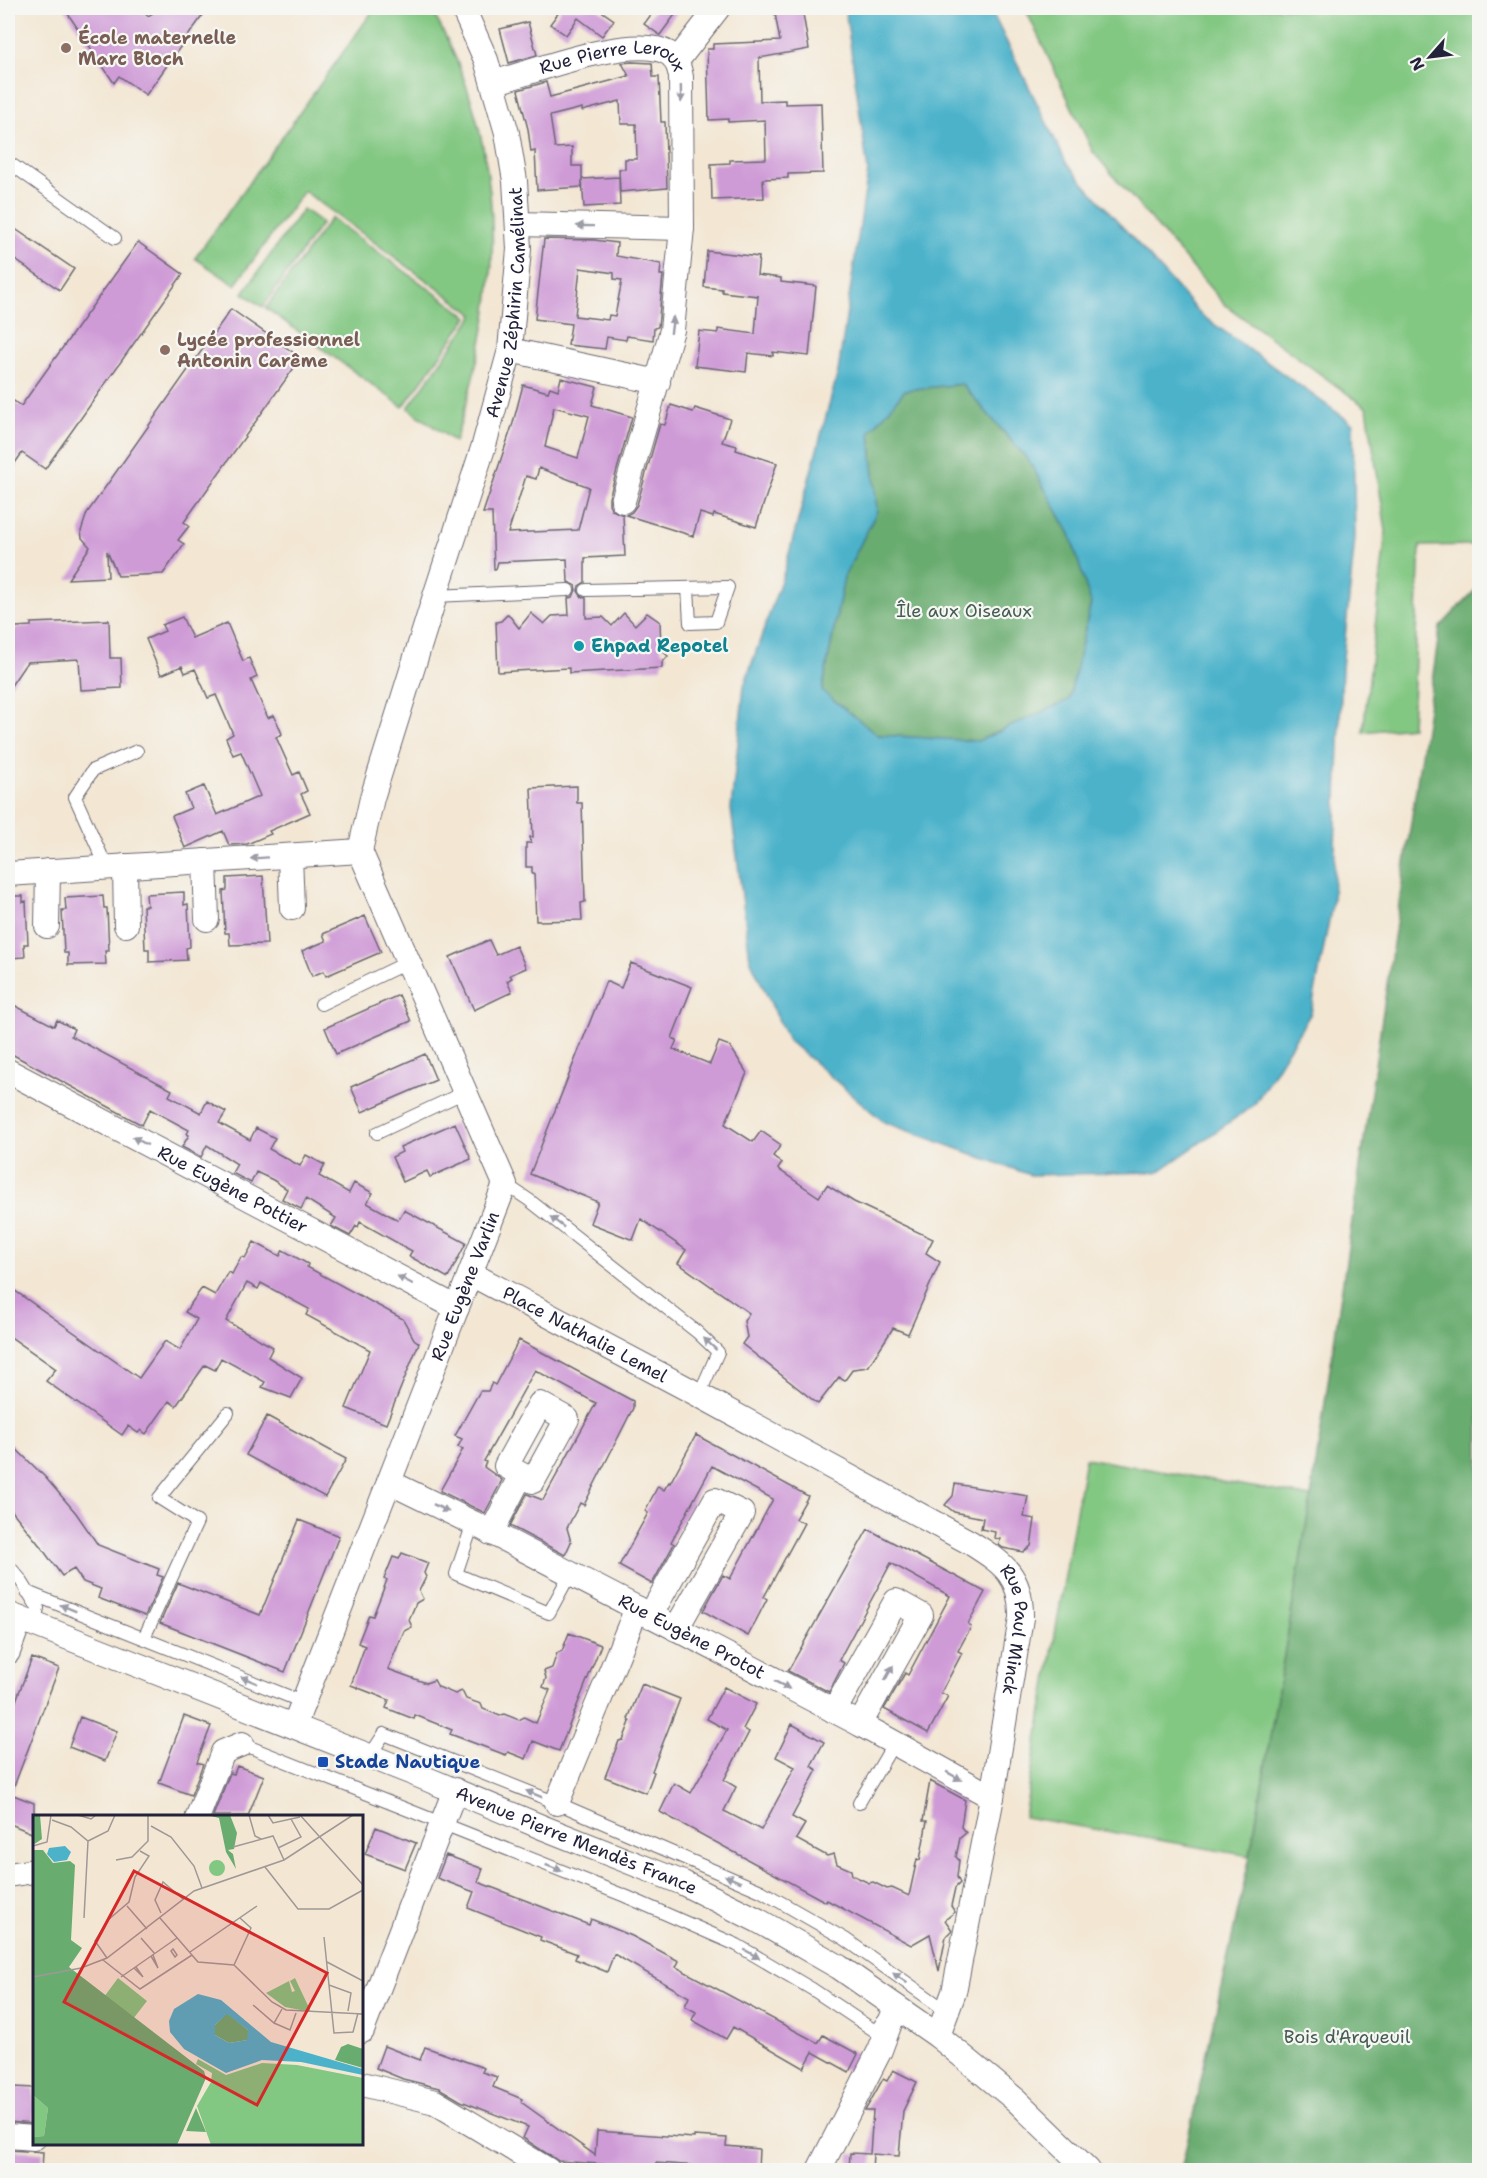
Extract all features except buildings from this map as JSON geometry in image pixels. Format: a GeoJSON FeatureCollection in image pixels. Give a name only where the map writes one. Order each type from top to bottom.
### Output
{"type":"FeatureCollection","features":[{"type":"Feature","properties":{"kind":"street","name":"Avenue Zéphirin Camélinat"},"geometry":{"type":"LineString","coordinates":[[360,851],[372,798],[484,446],[510,350],[519,249],[515,181],[507,133],[493,83],[486,60],[463,8]]}},
{"type":"Feature","properties":{"kind":"street"},"geometry":{"type":"LineString","coordinates":[[676,62],[718,8]]}},
{"type":"Feature","properties":{"kind":"street","name":"Rue Pierre Leroux"},"geometry":{"type":"LineString","coordinates":[[493,83],[601,51],[647,47],[671,54],[681,77],[682,228],[672,330],[623,501]]}},
{"type":"Feature","properties":{"kind":"street"},"geometry":{"type":"LineString","coordinates":[[518,224],[682,228]]}},
{"type":"Feature","properties":{"kind":"street"},"geometry":{"type":"LineString","coordinates":[[510,350],[658,382]]}},
{"type":"Feature","properties":{"kind":"street"},"geometry":{"type":"LineString","coordinates":[[8,874],[360,851],[505,1184]]}},
{"type":"Feature","properties":{"kind":"street"},"geometry":{"type":"LineString","coordinates":[[290,856],[292,908]]}},
{"type":"Feature","properties":{"kind":"street"},"geometry":{"type":"LineString","coordinates":[[205,861],[207,919]]}},
{"type":"Feature","properties":{"kind":"street"},"geometry":{"type":"LineString","coordinates":[[116,867],[126,925]]}},
{"type":"Feature","properties":{"kind":"street"},"geometry":{"type":"LineString","coordinates":[[47,926],[48,871]]}},
{"type":"Feature","properties":{"kind":"street","name":"Rue Eugène Pottier"},"geometry":{"type":"LineString","coordinates":[[8,1071],[457,1308]]}},
{"type":"Feature","properties":{"kind":"street","name":"Rue Eugène Varlin"},"geometry":{"type":"LineString","coordinates":[[294,1726],[505,1184]]}},
{"type":"Feature","properties":{"kind":"street","name":"Place Nathalie Lemel"},"geometry":{"type":"LineString","coordinates":[[471,1274],[699,1395]]}},
{"type":"Feature","properties":{"kind":"street","name":"Rue Paul Minck"},"geometry":{"type":"LineString","coordinates":[[699,1395],[998,1559],[1012,1576],[1021,1599],[1021,1618],[992,1797],[954,1992],[938,2036]]}},
{"type":"Feature","properties":{"kind":"street"},"geometry":{"type":"LineString","coordinates":[[482,1528],[522,1475]]}},
{"type":"Feature","properties":{"kind":"street","name":"Rue Eugène Protot"},"geometry":{"type":"LineString","coordinates":[[389,1482],[860,1724],[992,1797]]}},
{"type":"Feature","properties":{"kind":"street"},"geometry":{"type":"LineString","coordinates":[[557,1803],[644,1612],[715,1500],[742,1513],[676,1629]]}},
{"type":"Feature","properties":{"kind":"street"},"geometry":{"type":"LineString","coordinates":[[834,1711],[896,1601],[921,1615],[860,1724]]}},
{"type":"Feature","properties":{"kind":"street"},"geometry":{"type":"LineString","coordinates":[[8,1652],[21,1619]]}},
{"type":"Feature","properties":{"kind":"street","name":"Avenue Pierre Mendès France"},"geometry":{"type":"LineString","coordinates":[[21,1619],[455,1790],[683,1883],[759,1922],[839,1967],[938,2036],[1017,2101],[1088,2170]]}},
{"type":"Feature","properties":{"kind":"street"},"geometry":{"type":"LineString","coordinates":[[198,1815],[223,1752],[242,1744]]}},
{"type":"Feature","properties":{"kind":"street"},"geometry":{"type":"LineString","coordinates":[[363,2028],[455,1790]]}},
{"type":"Feature","properties":{"kind":"street"},"geometry":{"type":"LineString","coordinates":[[8,1875],[33,1871]]}},
{"type":"Feature","properties":{"kind":"street"},"geometry":{"type":"LineString","coordinates":[[819,2170],[880,2050],[896,2007]]}},
{"type":"Feature","properties":{"kind":"street"},"geometry":{"type":"LineString","coordinates":[[363,2084],[435,2102],[548,2170]]}},
{"type":"Feature","properties":{"kind":"street"},"geometry":{"type":"LineString","coordinates":[[8,2136],[33,2138]]}},
{"type":"Feature","properties":{"kind":"lane"},"geometry":{"type":"LineString","coordinates":[[8,162],[116,238]]}},
{"type":"Feature","properties":{"kind":"lane"},"geometry":{"type":"LineString","coordinates":[[586,590],[688,588]]}},
{"type":"Feature","properties":{"kind":"lane"},"geometry":{"type":"LineString","coordinates":[[435,596],[568,590]]}},
{"type":"Feature","properties":{"kind":"lane"},"geometry":{"type":"LineString","coordinates":[[116,867],[75,797],[93,770],[137,751]]}},
{"type":"Feature","properties":{"kind":"lane"},"geometry":{"type":"LineString","coordinates":[[321,1004],[408,962]]}},
{"type":"Feature","properties":{"kind":"lane"},"geometry":{"type":"LineString","coordinates":[[377,1133],[465,1092]]}},
{"type":"Feature","properties":{"kind":"lane"},"geometry":{"type":"LineString","coordinates":[[505,1184],[529,1200],[669,1310],[718,1352],[699,1395]]}},
{"type":"Feature","properties":{"kind":"lane"},"geometry":{"type":"LineString","coordinates":[[144,1638],[196,1522],[159,1498],[228,1413]]}},
{"type":"Feature","properties":{"kind":"lane"},"geometry":{"type":"LineString","coordinates":[[482,1528],[456,1574],[549,1613],[570,1574]]}},
{"type":"Feature","properties":{"kind":"lane"},"geometry":{"type":"LineString","coordinates":[[8,1565],[20,1579],[38,1608],[21,1619]]}},
{"type":"Feature","properties":{"kind":"lane"},"geometry":{"type":"LineString","coordinates":[[27,1592],[303,1702]]}},
{"type":"Feature","properties":{"kind":"lane"},"geometry":{"type":"LineString","coordinates":[[369,1757],[384,1734],[557,1803],[761,1892],[845,1939],[948,2012]]}},
{"type":"Feature","properties":{"kind":"lane"},"geometry":{"type":"LineString","coordinates":[[859,1803],[894,1743]]}},
{"type":"Feature","properties":{"kind":"lane"},"geometry":{"type":"LineString","coordinates":[[242,1744],[625,1896],[737,1945],[812,1989],[875,2031],[896,2007]]}},
{"type":"Feature","properties":{"kind":"green space"},"geometry":{"type":"Polygon","coordinates":[[[375,8],[434,8],[432,11],[463,77],[475,113],[483,149],[492,222],[489,296],[479,352],[455,442],[408,408],[474,315],[304,191],[235,285],[195,258],[375,8]]]}},
{"type":"Feature","properties":{"kind":"green space"},"geometry":{"type":"Polygon","coordinates":[[[1025,8],[1479,8],[1479,545],[1420,546],[1412,727],[1363,732],[1386,531],[1367,408],[1224,304],[1093,152],[1025,8]]]}},
{"type":"Feature","properties":{"kind":"green space"},"geometry":{"type":"Polygon","coordinates":[[[303,209],[322,223],[263,307],[243,293],[303,209]]]}},
{"type":"Feature","properties":{"kind":"green space"},"geometry":{"type":"Polygon","coordinates":[[[331,218],[468,317],[403,407],[266,308],[331,218]]]}},
{"type":"Feature","properties":{"kind":"green space","name":"Île aux Oiseaux"},"geometry":{"type":"Polygon","coordinates":[[[962,384],[1029,461],[1070,534],[1091,603],[1069,700],[978,741],[878,735],[822,692],[844,577],[877,511],[870,432],[905,390],[962,384]]]}},
{"type":"Feature","properties":{"kind":"green space","name":"Bois d'Arqueuil"},"geometry":{"type":"Polygon","coordinates":[[[1479,586],[1479,2170],[1181,2170],[1250,1856],[1311,1497],[1440,627],[1479,586]]]}},
{"type":"Feature","properties":{"kind":"green space"},"geometry":{"type":"Polygon","coordinates":[[[1085,1458],[1311,1497],[1250,1856],[1024,1817],[1085,1458]]]}},
{"type":"Feature","properties":{"kind":"water"},"geometry":{"type":"Polygon","coordinates":[[[845,8],[990,8],[1067,164],[1200,314],[1353,424],[1355,538],[1342,668],[1333,900],[1311,1013],[1254,1105],[1158,1172],[1030,1175],[884,1122],[788,1040],[750,959],[731,809],[744,686],[784,572],[838,372],[868,171],[845,8]],[[962,384],[905,390],[870,432],[877,511],[844,577],[822,691],[878,735],[978,741],[1069,700],[1091,603],[1070,534],[1029,461],[962,384]]]}},
{"type":"Feature","properties":{"kind":"place","name":"École maternelle Marc Bloch"},"geometry":{"type":"Point","coordinates":[66,48]}},
{"type":"Feature","properties":{"kind":"place","name":"Lycée professionnel Antonin Carême"},"geometry":{"type":"Point","coordinates":[165,350]}},
{"type":"Feature","properties":{"kind":"place","name":"Ehpad Repotel"},"geometry":{"type":"Point","coordinates":[579,646]}},
{"type":"Feature","properties":{"kind":"place","name":"Stade Nautique"},"geometry":{"type":"Point","coordinates":[323,1762]}}]}
